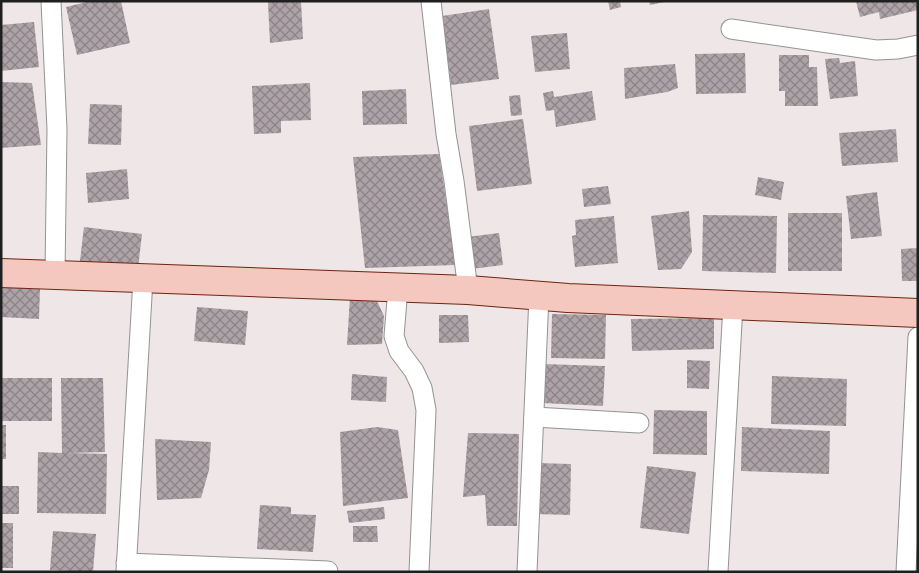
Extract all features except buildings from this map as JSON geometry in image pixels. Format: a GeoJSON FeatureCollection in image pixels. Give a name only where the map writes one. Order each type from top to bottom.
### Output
{"type":"FeatureCollection","features":[{"type":"Feature","properties":{"kind":"main road"},"geometry":{"type":"LineString","coordinates":[[1,273],[468,290],[540,296],[918,313]]}},
{"type":"Feature","properties":{"kind":"street"},"geometry":{"type":"LineString","coordinates":[[51,1],[57,129],[55,274]]}},
{"type":"Feature","properties":{"kind":"street"},"geometry":{"type":"LineString","coordinates":[[431,1],[446,134],[468,290]]}},
{"type":"Feature","properties":{"kind":"street"},"geometry":{"type":"LineString","coordinates":[[731,29],[876,50],[898,49],[918,45]]}},
{"type":"Feature","properties":{"kind":"street"},"geometry":{"type":"LineString","coordinates":[[143,279],[126,567],[328,571]]}},
{"type":"Feature","properties":{"kind":"street"},"geometry":{"type":"LineString","coordinates":[[398,288],[394,336],[398,352],[414,371],[422,388],[426,410],[419,572]]}},
{"type":"Feature","properties":{"kind":"street"},"geometry":{"type":"LineString","coordinates":[[527,572],[540,296]]}},
{"type":"Feature","properties":{"kind":"street"},"geometry":{"type":"LineString","coordinates":[[718,572],[733,305]]}},
{"type":"Feature","properties":{"kind":"street"},"geometry":{"type":"LineString","coordinates":[[906,572],[918,337]]}},
{"type":"Feature","properties":{"kind":"street"},"geometry":{"type":"LineString","coordinates":[[534,417],[639,424]]}}]}
